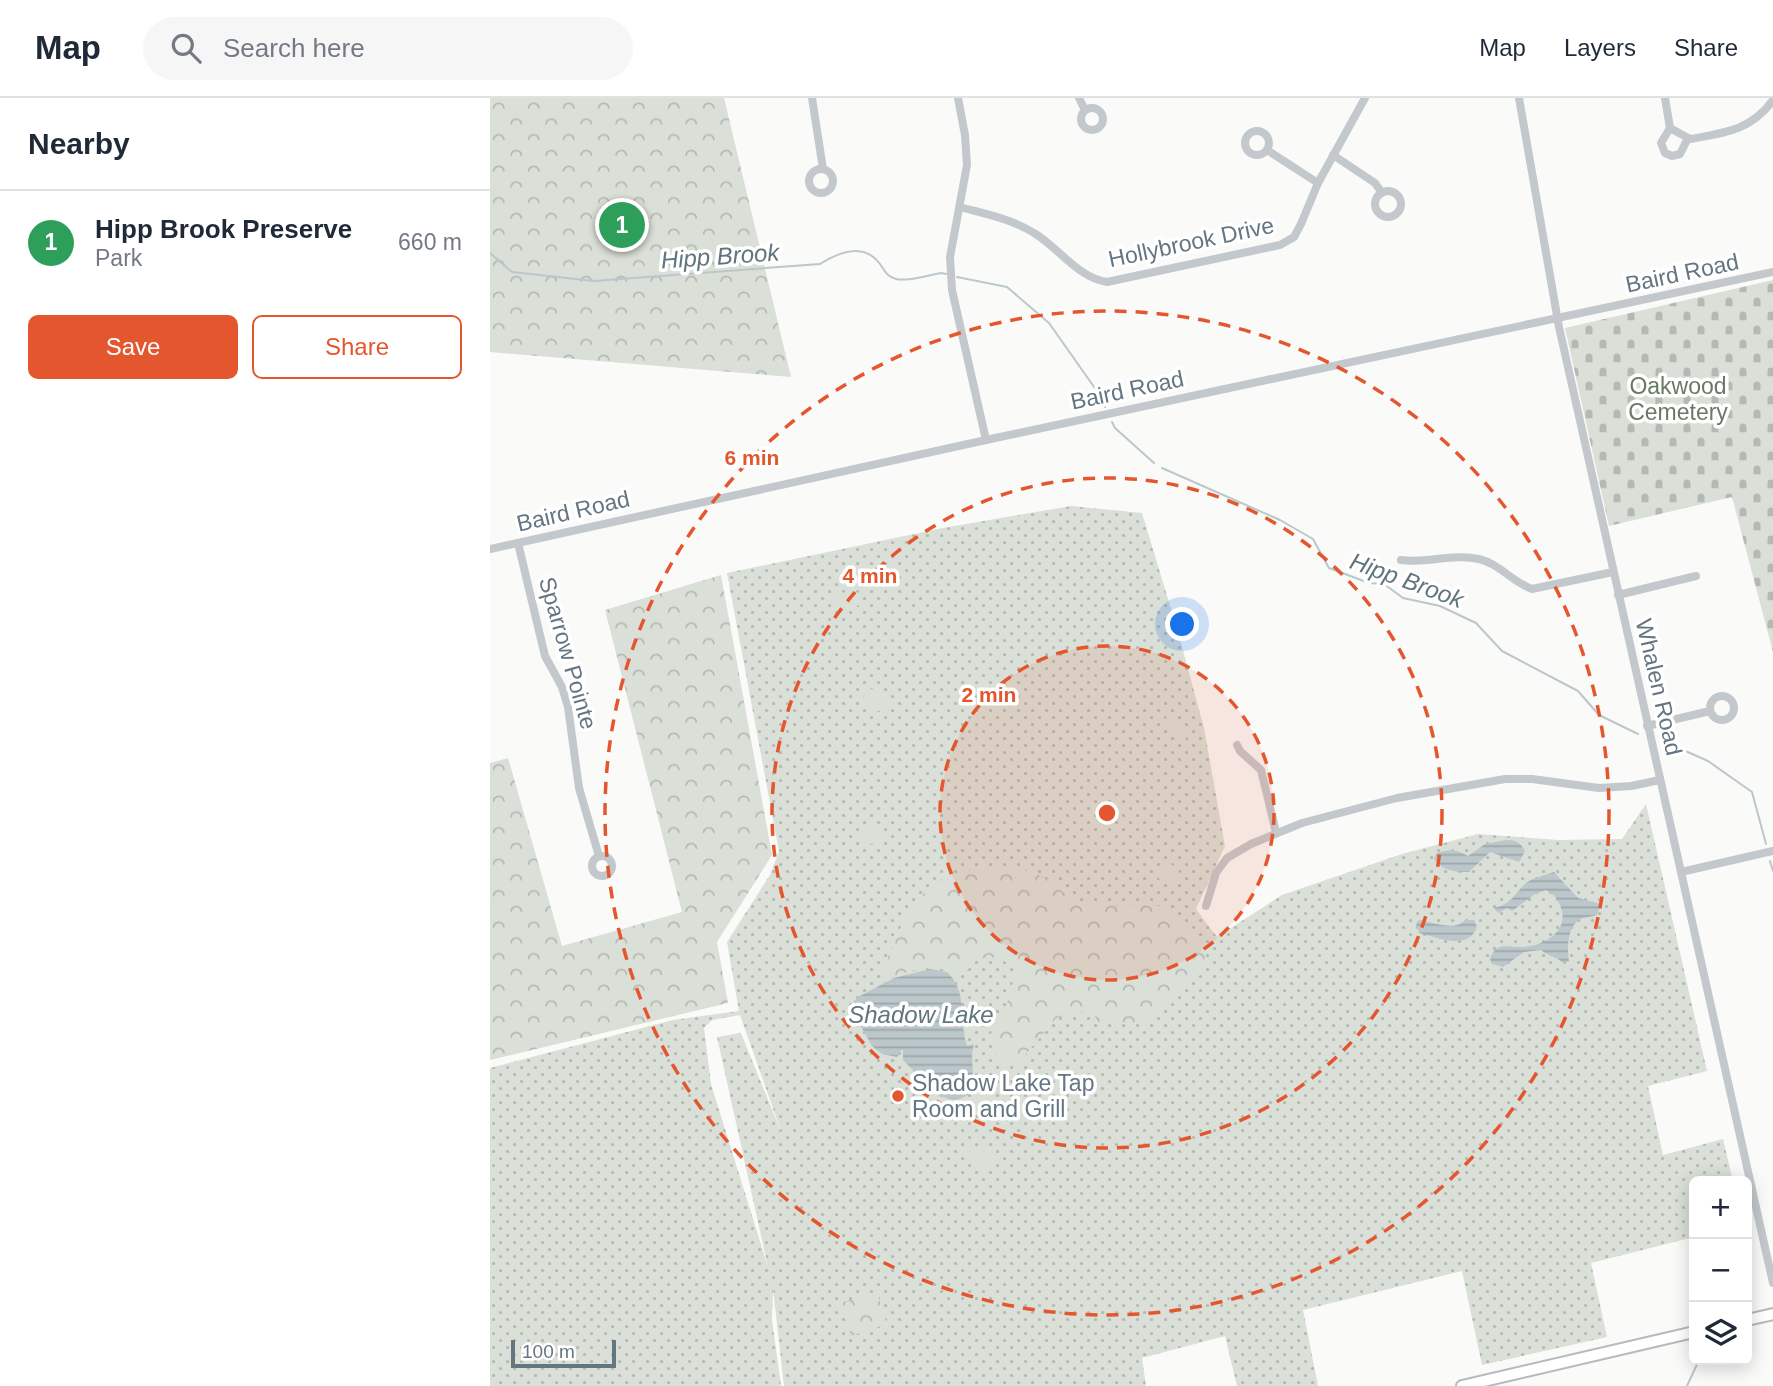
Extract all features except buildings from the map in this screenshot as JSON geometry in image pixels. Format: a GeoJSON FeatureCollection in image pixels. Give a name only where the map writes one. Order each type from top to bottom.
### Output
{"type":"FeatureCollection","features":[{"type":"Feature","properties":{"kind":"main road"},"geometry":{"type":"LineString","coordinates":[[1752,1319],[1773,1314]]}},
{"type":"Feature","properties":{"kind":"main road"},"geometry":{"type":"LineString","coordinates":[[1462,1386],[1689,1333]]}},
{"type":"Feature","properties":{"kind":"street"},"geometry":{"type":"LineString","coordinates":[[811,98],[823,169]]}},
{"type":"Feature","properties":{"kind":"street"},"geometry":{"type":"LineString","coordinates":[[958,98],[967,150],[960,208],[950,257],[952,290],[986,440]]}},
{"type":"Feature","properties":{"kind":"street"},"geometry":{"type":"LineString","coordinates":[[1079,98],[1085,110]]}},
{"type":"Feature","properties":{"kind":"street","name":"Hollybrook Drive"},"geometry":{"type":"LineString","coordinates":[[960,208],[1031,230],[1085,274],[1107,282],[1288,242],[1301,224],[1318,183],[1365,98]]}},
{"type":"Feature","properties":{"kind":"street","name":"Whalen Road"},"geometry":{"type":"LineString","coordinates":[[1519,98],[1557,320],[1773,1283]]}},
{"type":"Feature","properties":{"kind":"street"},"geometry":{"type":"LineString","coordinates":[[1665,98],[1670,128],[1661,143],[1665,153],[1672,156],[1679,154],[1688,138]]}},
{"type":"Feature","properties":{"kind":"street"},"geometry":{"type":"LineString","coordinates":[[1670,128],[1688,138],[1748,125],[1764,113],[1773,100]]}},
{"type":"Feature","properties":{"kind":"street"},"geometry":{"type":"LineString","coordinates":[[1267,150],[1318,183]]}},
{"type":"Feature","properties":{"kind":"street"},"geometry":{"type":"LineString","coordinates":[[1333,155],[1375,183],[1382,192]]}},
{"type":"Feature","properties":{"kind":"street","name":"Baird Road"},"geometry":{"type":"LineString","coordinates":[[490,549],[1773,272]]}},
{"type":"Feature","properties":{"kind":"street","name":"Sparrow Pointe"},"geometry":{"type":"LineString","coordinates":[[519,543],[545,656],[562,687],[568,707],[579,788],[599,856]]}},
{"type":"Feature","properties":{"kind":"street"},"geometry":{"type":"LineString","coordinates":[[1401,560],[1417,563],[1455,556],[1475,558],[1494,564],[1532,589],[1613,572]]}},
{"type":"Feature","properties":{"kind":"street"},"geometry":{"type":"LineString","coordinates":[[1618,595],[1696,576]]}},
{"type":"Feature","properties":{"kind":"street"},"geometry":{"type":"LineString","coordinates":[[1647,726],[1710,711]]}},
{"type":"Feature","properties":{"kind":"street"},"geometry":{"type":"LineString","coordinates":[[1237,745],[1261,770],[1276,832]]}},
{"type":"Feature","properties":{"kind":"street"},"geometry":{"type":"LineString","coordinates":[[1206,906],[1216,873],[1223,862],[1240,849],[1276,832],[1397,797],[1505,779],[1532,779],[1599,788],[1631,786],[1660,780]]}},
{"type":"Feature","properties":{"kind":"street"},"geometry":{"type":"LineString","coordinates":[[1681,872],[1773,851]]}},
{"type":"Feature","properties":{"kind":"green space"},"geometry":{"type":"Polygon","coordinates":[[[490,98],[724,98],[791,377],[490,352],[490,98]]]}},
{"type":"Feature","properties":{"kind":"green space","name":"Oakwood Cemetery"},"geometry":{"type":"Polygon","coordinates":[[[1773,280],[1773,652],[1732,497],[1609,526],[1565,328],[1773,280]]]}},
{"type":"Feature","properties":{"kind":"green space"},"geometry":{"type":"Polygon","coordinates":[[[1071,506],[1142,513],[1204,728],[1225,846],[1196,909],[1217,937],[1282,895],[1402,854],[1478,834],[1558,840],[1622,839],[1646,804],[1707,1071],[1648,1086],[1663,1155],[1723,1139],[1732,1176],[1689,1176],[1689,1238],[1591,1263],[1607,1337],[1482,1365],[1462,1271],[1303,1310],[1318,1386],[1237,1386],[1225,1336],[1142,1358],[1146,1386],[784,1386],[773,1289],[772,1320],[781,1386],[490,1386],[490,1068],[673,1020],[739,1011],[727,942],[770,875],[779,851],[727,573],[943,528],[1071,506]],[[740,1015],[712,1020],[704,1028],[711,1084],[768,1267],[717,1037],[741,1033],[782,1134],[740,1015]]]}},
{"type":"Feature","properties":{"kind":"green space"},"geometry":{"type":"Polygon","coordinates":[[[721,575],[772,855],[717,942],[728,1003],[490,1060],[490,763],[508,758],[562,946],[682,912],[605,610],[721,575]]]}},
{"type":"Feature","properties":{"kind":"green space"},"geometry":{"type":"Polygon","coordinates":[[[852,591],[862,594],[861,604],[850,610],[834,605],[835,594],[852,591]]]}},
{"type":"Feature","properties":{"kind":"green space"},"geometry":{"type":"Polygon","coordinates":[[[869,689],[876,690],[883,696],[889,705],[886,711],[875,710],[867,703],[863,696],[869,689]]]}},
{"type":"Feature","properties":{"kind":"green space"},"geometry":{"type":"Polygon","coordinates":[[[1167,715],[1189,728],[1190,733],[1184,741],[1165,722],[1167,715]]]}},
{"type":"Feature","properties":{"kind":"green space"},"geometry":{"type":"Polygon","coordinates":[[[872,822],[880,825],[883,833],[880,841],[872,844],[864,841],[861,833],[864,825],[872,822]]]}},
{"type":"Feature","properties":{"kind":"green space"},"geometry":{"type":"Polygon","coordinates":[[[1168,863],[1176,867],[1181,875],[1179,882],[1171,885],[1161,882],[1156,873],[1158,866],[1168,863]]]}},
{"type":"Feature","properties":{"kind":"green space"},"geometry":{"type":"Polygon","coordinates":[[[987,867],[1023,870],[1047,878],[1078,905],[1166,906],[1195,930],[1209,964],[1179,993],[1140,1024],[1097,1022],[1093,1010],[1056,1018],[1018,1064],[1000,1061],[991,1038],[992,1031],[1010,994],[1014,966],[995,957],[974,959],[968,970],[960,975],[929,968],[901,974],[880,983],[895,939],[912,909],[932,885],[944,878],[987,867]]]}},
{"type":"Feature","properties":{"kind":"green space"},"geometry":{"type":"Polygon","coordinates":[[[982,1086],[988,1088],[990,1100],[985,1111],[976,1113],[972,1107],[973,1100],[975,1093],[982,1086]]]}},
{"type":"Feature","properties":{"kind":"green space"},"geometry":{"type":"Polygon","coordinates":[[[968,1147],[992,1152],[993,1162],[983,1168],[976,1168],[965,1152],[968,1147]]]}},
{"type":"Feature","properties":{"kind":"green space"},"geometry":{"type":"Polygon","coordinates":[[[877,1292],[887,1324],[851,1336],[841,1303],[877,1292]]]}},
{"type":"Feature","properties":{"kind":"water"},"geometry":{"type":"Polygon","coordinates":[[[1506,840],[1517,842],[1525,851],[1519,862],[1490,852],[1469,872],[1464,872],[1445,868],[1434,859],[1437,853],[1449,850],[1468,856],[1485,844],[1506,840]]]}},
{"type":"Feature","properties":{"kind":"water"},"geometry":{"type":"Polygon","coordinates":[[[1554,872],[1578,898],[1601,904],[1597,915],[1580,919],[1573,927],[1568,945],[1569,961],[1563,963],[1541,950],[1524,952],[1503,967],[1492,964],[1490,959],[1498,948],[1525,947],[1541,943],[1555,934],[1560,927],[1560,904],[1546,890],[1535,894],[1512,911],[1507,908],[1498,913],[1494,908],[1509,901],[1529,881],[1554,872]]]}},
{"type":"Feature","properties":{"kind":"water"},"geometry":{"type":"Polygon","coordinates":[[[1419,920],[1450,926],[1461,924],[1465,920],[1474,920],[1477,927],[1466,939],[1451,941],[1419,933],[1416,924],[1419,920]]]}},
{"type":"Feature","properties":{"kind":"water","name":"Shadow Lake"},"geometry":{"type":"Polygon","coordinates":[[[930,969],[947,972],[954,980],[961,998],[967,1046],[974,1044],[973,1080],[970,1082],[974,1089],[961,1098],[949,1099],[923,1090],[912,1069],[903,1060],[903,1050],[897,1057],[882,1054],[872,1046],[854,1014],[854,1001],[858,997],[894,978],[930,969]]]}},
{"type":"Feature","properties":{"kind":"waterway","name":"Hipp Brook"},"geometry":{"type":"LineString","coordinates":[[490,253],[512,272],[594,281],[820,264],[851,251],[867,253],[874,257],[888,275],[896,279],[946,274]]}},
{"type":"Feature","properties":{"kind":"waterway","name":"Hipp Brook"},"geometry":{"type":"LineString","coordinates":[[957,277],[1007,287],[1049,323],[1099,394],[1105,407]]}},
{"type":"Feature","properties":{"kind":"waterway","name":"Hipp Brook"},"geometry":{"type":"LineString","coordinates":[[1112,422],[1115,428],[1154,463]]}},
{"type":"Feature","properties":{"kind":"waterway","name":"Hipp Brook"},"geometry":{"type":"LineString","coordinates":[[1162,468],[1280,520],[1313,539],[1329,568],[1369,583],[1384,584],[1403,598],[1440,606],[1476,623],[1502,651],[1578,691],[1599,715],[1638,734]]}},
{"type":"Feature","properties":{"kind":"waterway","name":"Hipp Brook"},"geometry":{"type":"LineString","coordinates":[[1665,742],[1708,761],[1752,792],[1766,844]]}},
{"type":"Feature","properties":{"kind":"waterway","name":"Hipp Brook"},"geometry":{"type":"LineString","coordinates":[[1770,861],[1773,871]]}},
{"type":"Feature","properties":{"kind":"waterway","name":"Hipp Brook"},"geometry":{"type":"LineString","coordinates":[[1687,1386],[1697,1365]]}},
{"type":"Feature","properties":{"kind":"place","name":"Hipp Brook Preserve"},"geometry":{"type":"Point","coordinates":[622,225]}},
{"type":"Feature","properties":{"kind":"place","name":"Shadow Lake Tap Room and Grill"},"geometry":{"type":"Point","coordinates":[898,1096]}}]}
